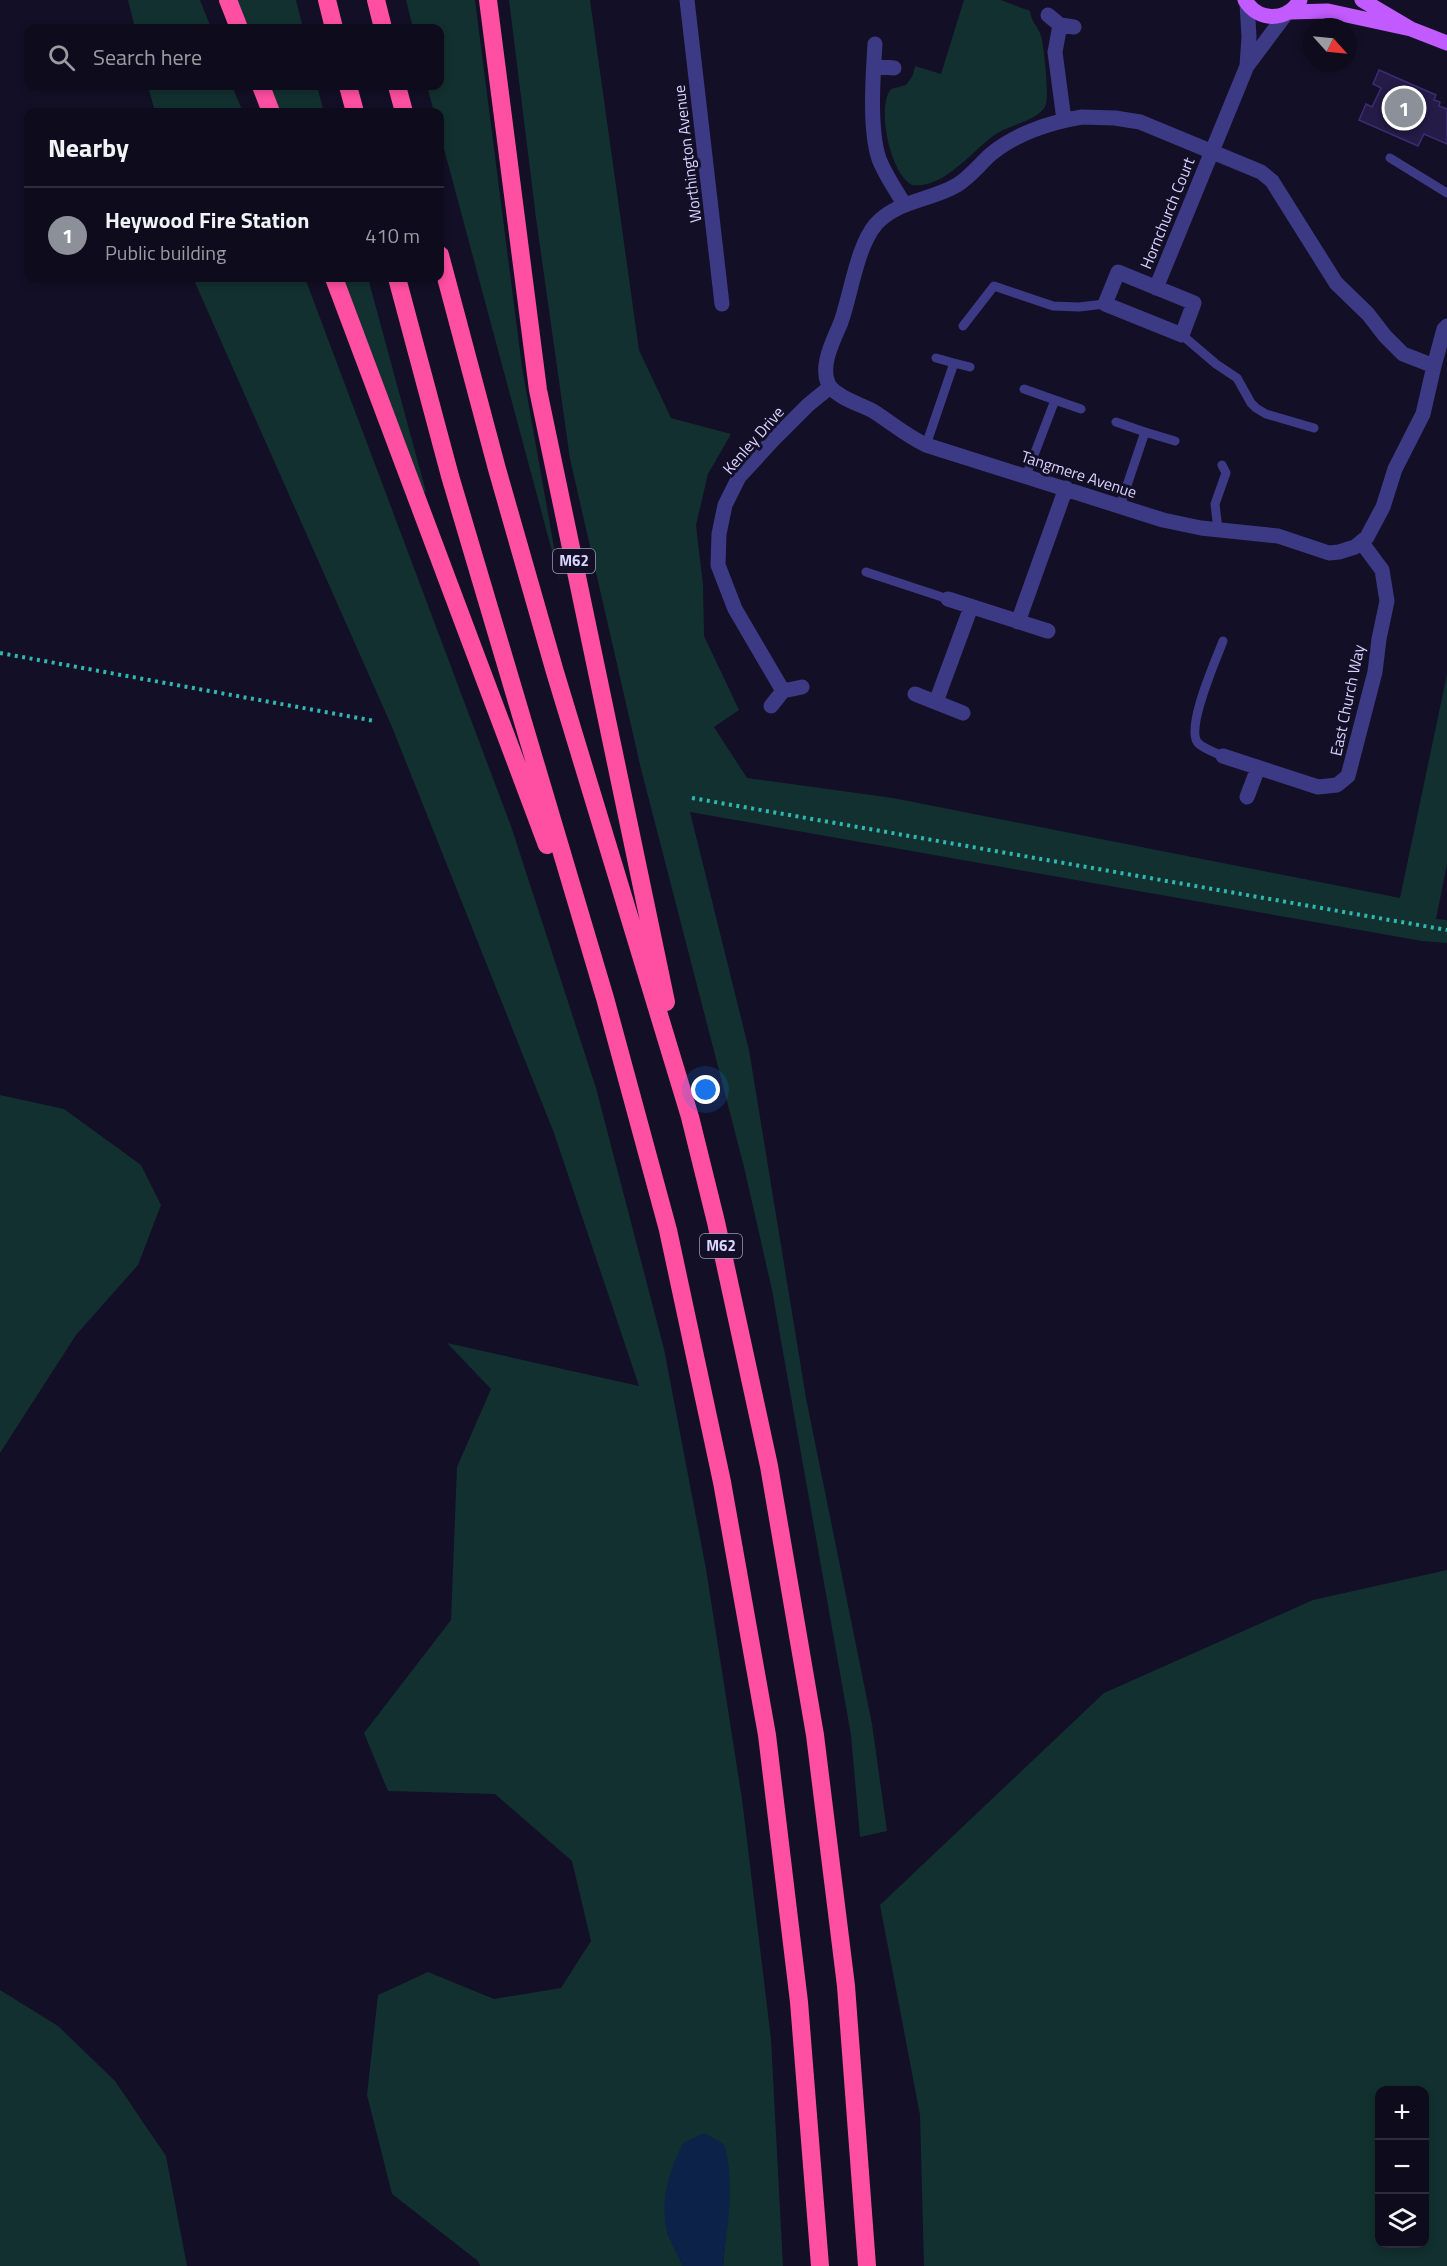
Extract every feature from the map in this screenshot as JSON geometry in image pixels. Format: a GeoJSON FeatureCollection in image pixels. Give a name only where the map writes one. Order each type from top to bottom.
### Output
{"type":"FeatureCollection","features":[{"type":"Feature","properties":{"kind":"highway"},"geometry":{"type":"LineString","coordinates":[[228,0],[237,24]]}},
{"type":"Feature","properties":{"kind":"highway"},"geometry":{"type":"LineString","coordinates":[[327,0],[333,24]]}},
{"type":"Feature","properties":{"kind":"highway"},"geometry":{"type":"LineString","coordinates":[[376,0],[382,24]]}},
{"type":"Feature","properties":{"kind":"highway","name":"M62"},"geometry":{"type":"LineString","coordinates":[[488,0],[538,390],[690,1117],[716,1222],[769,1466],[815,1735],[846,1986],[867,2266]]}},
{"type":"Feature","properties":{"kind":"highway"},"geometry":{"type":"LineString","coordinates":[[263,90],[269,108]]}},
{"type":"Feature","properties":{"kind":"highway"},"geometry":{"type":"LineString","coordinates":[[349,90],[354,108]]}},
{"type":"Feature","properties":{"kind":"highway"},"geometry":{"type":"LineString","coordinates":[[398,90],[403,108]]}},
{"type":"Feature","properties":{"kind":"highway","name":"M62"},"geometry":{"type":"LineString","coordinates":[[444,270],[497,469],[552,660],[690,1117]]}},
{"type":"Feature","properties":{"kind":"highway"},"geometry":{"type":"LineString","coordinates":[[336,282],[605,998]]}},
{"type":"Feature","properties":{"kind":"highway"},"geometry":{"type":"LineString","coordinates":[[397,282],[450,476],[605,998],[668,1230],[722,1482],[767,1735],[799,2002],[820,2266]]}},
{"type":"Feature","properties":{"kind":"main road"},"geometry":{"type":"LineString","coordinates":[[1288,13],[1300,0]]}},
{"type":"Feature","properties":{"kind":"main road"},"geometry":{"type":"LineString","coordinates":[[1362,0],[1411,29]]}},
{"type":"Feature","properties":{"kind":"main road"},"geometry":{"type":"LineString","coordinates":[[1245,1],[1256,12],[1266,17],[1277,17],[1288,13],[1329,11],[1411,29],[1447,43]]}},
{"type":"Feature","properties":{"kind":"street","name":"Worthington Avenue"},"geometry":{"type":"LineString","coordinates":[[687,0],[722,304]]}},
{"type":"Feature","properties":{"kind":"street"},"geometry":{"type":"LineString","coordinates":[[1245,1],[1249,37],[1247,66]]}},
{"type":"Feature","properties":{"kind":"street"},"geometry":{"type":"LineString","coordinates":[[1212,151],[1247,66],[1288,13]]}},
{"type":"Feature","properties":{"kind":"street"},"geometry":{"type":"LineString","coordinates":[[1060,22],[1055,52],[1064,120]]}},
{"type":"Feature","properties":{"kind":"street"},"geometry":{"type":"LineString","coordinates":[[875,44],[873,110],[876,147],[883,168],[904,204]]}},
{"type":"Feature","properties":{"kind":"street"},"geometry":{"type":"LineString","coordinates":[[874,66],[894,68]]}},
{"type":"Feature","properties":{"kind":"street"},"geometry":{"type":"LineString","coordinates":[[830,387],[825,373],[826,365],[851,292],[863,248],[875,225],[904,204],[955,186],[1004,145],[1064,120],[1099,117],[1140,122],[1261,172],[1272,181],[1336,283],[1403,354],[1434,366]]}},
{"type":"Feature","properties":{"kind":"street","name":"Hornchurch Court"},"geometry":{"type":"LineString","coordinates":[[1156,288],[1212,151]]}},
{"type":"Feature","properties":{"kind":"street","name":"Hornchurch Court"},"geometry":{"type":"LineString","coordinates":[[1105,304],[1118,272],[1194,303],[1182,335]]}},
{"type":"Feature","properties":{"kind":"street"},"geometry":{"type":"LineString","coordinates":[[1105,304],[1182,335]]}},
{"type":"Feature","properties":{"kind":"street"},"geometry":{"type":"LineString","coordinates":[[1362,543],[1372,531],[1383,507],[1395,469],[1423,414],[1444,329],[1447,326]]}},
{"type":"Feature","properties":{"kind":"street","name":"Tangmere Avenue"},"geometry":{"type":"LineString","coordinates":[[830,387],[841,396],[872,411],[905,435],[926,445],[1163,520],[1218,530],[1278,536],[1329,553],[1348,550],[1362,543]]}},
{"type":"Feature","properties":{"kind":"street","name":"Kenley Drive"},"geometry":{"type":"LineString","coordinates":[[783,691],[735,609],[718,565],[718,534],[725,505],[739,477],[808,405],[830,387]]}},
{"type":"Feature","properties":{"kind":"street"},"geometry":{"type":"LineString","coordinates":[[1018,622],[1066,488]]}},
{"type":"Feature","properties":{"kind":"street","name":"East Church Way"},"geometry":{"type":"LineString","coordinates":[[1223,756],[1300,783],[1324,788],[1337,785],[1348,776],[1374,678],[1378,639],[1387,601],[1382,570],[1362,543]]}},
{"type":"Feature","properties":{"kind":"street"},"geometry":{"type":"LineString","coordinates":[[948,599],[1048,631]]}},
{"type":"Feature","properties":{"kind":"street"},"geometry":{"type":"LineString","coordinates":[[936,702],[971,607]]}},
{"type":"Feature","properties":{"kind":"street"},"geometry":{"type":"LineString","coordinates":[[771,705],[783,691],[802,687]]}},
{"type":"Feature","properties":{"kind":"street"},"geometry":{"type":"LineString","coordinates":[[915,694],[963,713]]}},
{"type":"Feature","properties":{"kind":"street"},"geometry":{"type":"LineString","coordinates":[[1247,797],[1258,768]]}},
{"type":"Feature","properties":{"kind":"lane"},"geometry":{"type":"LineString","coordinates":[[1390,158],[1447,193]]}},
{"type":"Feature","properties":{"kind":"lane"},"geometry":{"type":"LineString","coordinates":[[963,326],[994,286],[1053,306],[1079,307],[1105,304]]}},
{"type":"Feature","properties":{"kind":"lane"},"geometry":{"type":"LineString","coordinates":[[1182,335],[1216,364],[1238,378],[1256,408],[1266,414],[1314,428]]}},
{"type":"Feature","properties":{"kind":"lane"},"geometry":{"type":"LineString","coordinates":[[936,358],[970,367]]}},
{"type":"Feature","properties":{"kind":"lane"},"geometry":{"type":"LineString","coordinates":[[926,445],[954,363]]}},
{"type":"Feature","properties":{"kind":"lane"},"geometry":{"type":"LineString","coordinates":[[1024,389],[1081,409]]}},
{"type":"Feature","properties":{"kind":"lane"},"geometry":{"type":"LineString","coordinates":[[1026,476],[1055,400]]}},
{"type":"Feature","properties":{"kind":"lane"},"geometry":{"type":"LineString","coordinates":[[1116,422],[1175,441]]}},
{"type":"Feature","properties":{"kind":"lane"},"geometry":{"type":"LineString","coordinates":[[1120,506],[1145,432]]}},
{"type":"Feature","properties":{"kind":"lane"},"geometry":{"type":"LineString","coordinates":[[1218,530],[1215,504],[1226,473],[1222,465]]}},
{"type":"Feature","properties":{"kind":"lane"},"geometry":{"type":"LineString","coordinates":[[866,572],[948,599]]}},
{"type":"Feature","properties":{"kind":"lane"},"geometry":{"type":"LineString","coordinates":[[1223,641],[1199,708],[1194,734],[1198,743],[1223,756]]}},
{"type":"Feature","properties":{"kind":"path"},"geometry":{"type":"LineString","coordinates":[[0,653],[375,721]]}},
{"type":"Feature","properties":{"kind":"path"},"geometry":{"type":"LineString","coordinates":[[692,798],[1447,930]]}},
{"type":"Feature","properties":{"kind":"green space"},"geometry":{"type":"Polygon","coordinates":[[[128,0],[200,0],[209,24],[134,24],[128,0]]]}},
{"type":"Feature","properties":{"kind":"green space"},"geometry":{"type":"Polygon","coordinates":[[[237,0],[296,0],[302,24],[246,24],[237,0]]]}},
{"type":"Feature","properties":{"kind":"green space"},"geometry":{"type":"Polygon","coordinates":[[[406,0],[475,0],[522,367],[560,581],[444,149],[444,108],[433,108],[428,90],[444,90],[444,24],[412,24],[406,0]]]}},
{"type":"Feature","properties":{"kind":"green space"},"geometry":{"type":"Polygon","coordinates":[[[509,0],[590,0],[639,350],[671,418],[731,434],[708,474],[696,525],[703,585],[704,636],[739,710],[714,727],[747,778],[893,798],[1400,898],[1447,674],[1447,864],[1436,919],[1447,920],[1447,943],[1422,941],[690,812],[749,1050],[806,1398],[872,1724],[887,1831],[860,1837],[851,1735],[772,1290],[744,1167],[641,769],[570,459],[536,218],[509,0]]]}},
{"type":"Feature","properties":{"kind":"green space"},"geometry":{"type":"Polygon","coordinates":[[[964,0],[1001,0],[1030,11],[1042,41],[1047,81],[1046,104],[1032,118],[996,134],[947,175],[924,185],[912,185],[897,168],[892,155],[885,124],[887,98],[891,89],[906,85],[913,75],[915,66],[941,74],[964,0]]]}},
{"type":"Feature","properties":{"kind":"green space"},"geometry":{"type":"Polygon","coordinates":[[[149,90],[234,90],[241,108],[154,108],[149,90]]]}},
{"type":"Feature","properties":{"kind":"green space"},"geometry":{"type":"Polygon","coordinates":[[[271,90],[318,90],[323,108],[278,108],[271,90]]]}},
{"type":"Feature","properties":{"kind":"green space"},"geometry":{"type":"Polygon","coordinates":[[[195,282],[307,282],[512,829],[596,1088],[664,1349],[706,1569],[742,1799],[771,2039],[783,2266],[723,2266],[730,2188],[667,2232],[683,2266],[480,2266],[478,2261],[392,2194],[367,2095],[378,1995],[428,1972],[494,1999],[561,1988],[591,1941],[572,1861],[495,1794],[388,1791],[364,1733],[451,1620],[457,1467],[491,1389],[447,1343],[639,1386],[554,1133],[392,727],[195,282]]]}},
{"type":"Feature","properties":{"kind":"green space"},"geometry":{"type":"Polygon","coordinates":[[[344,282],[369,282],[426,492],[423,491],[344,282]]]}},
{"type":"Feature","properties":{"kind":"green space"},"geometry":{"type":"Polygon","coordinates":[[[0,1095],[64,1109],[141,1165],[161,1205],[138,1265],[76,1335],[0,1453],[0,1095]]]}},
{"type":"Feature","properties":{"kind":"green space"},"geometry":{"type":"Polygon","coordinates":[[[1447,1570],[1447,2266],[924,2266],[920,2115],[880,1905],[1104,1693],[1313,1600],[1447,1570]]]}},
{"type":"Feature","properties":{"kind":"green space"},"geometry":{"type":"Polygon","coordinates":[[[0,1990],[58,2026],[115,2081],[166,2156],[187,2266],[0,2266],[0,1990]]]}},
{"type":"Feature","properties":{"kind":"water"},"geometry":{"type":"Polygon","coordinates":[[[704,2133],[724,2144],[728,2159],[730,2205],[723,2266],[683,2266],[667,2231],[665,2196],[670,2175],[683,2143],[704,2133]]]}},
{"type":"Feature","properties":{"kind":"building"},"geometry":{"type":"Polygon","coordinates":[[[1379,70],[1436,95],[1434,100],[1440,102],[1439,106],[1447,109],[1447,144],[1424,134],[1418,146],[1359,120],[1366,104],[1372,107],[1381,88],[1373,84],[1379,70]]]}},
{"type":"Feature","properties":{"kind":"place","name":"Heywood Fire Station"},"geometry":{"type":"Point","coordinates":[1404,108]}}]}
